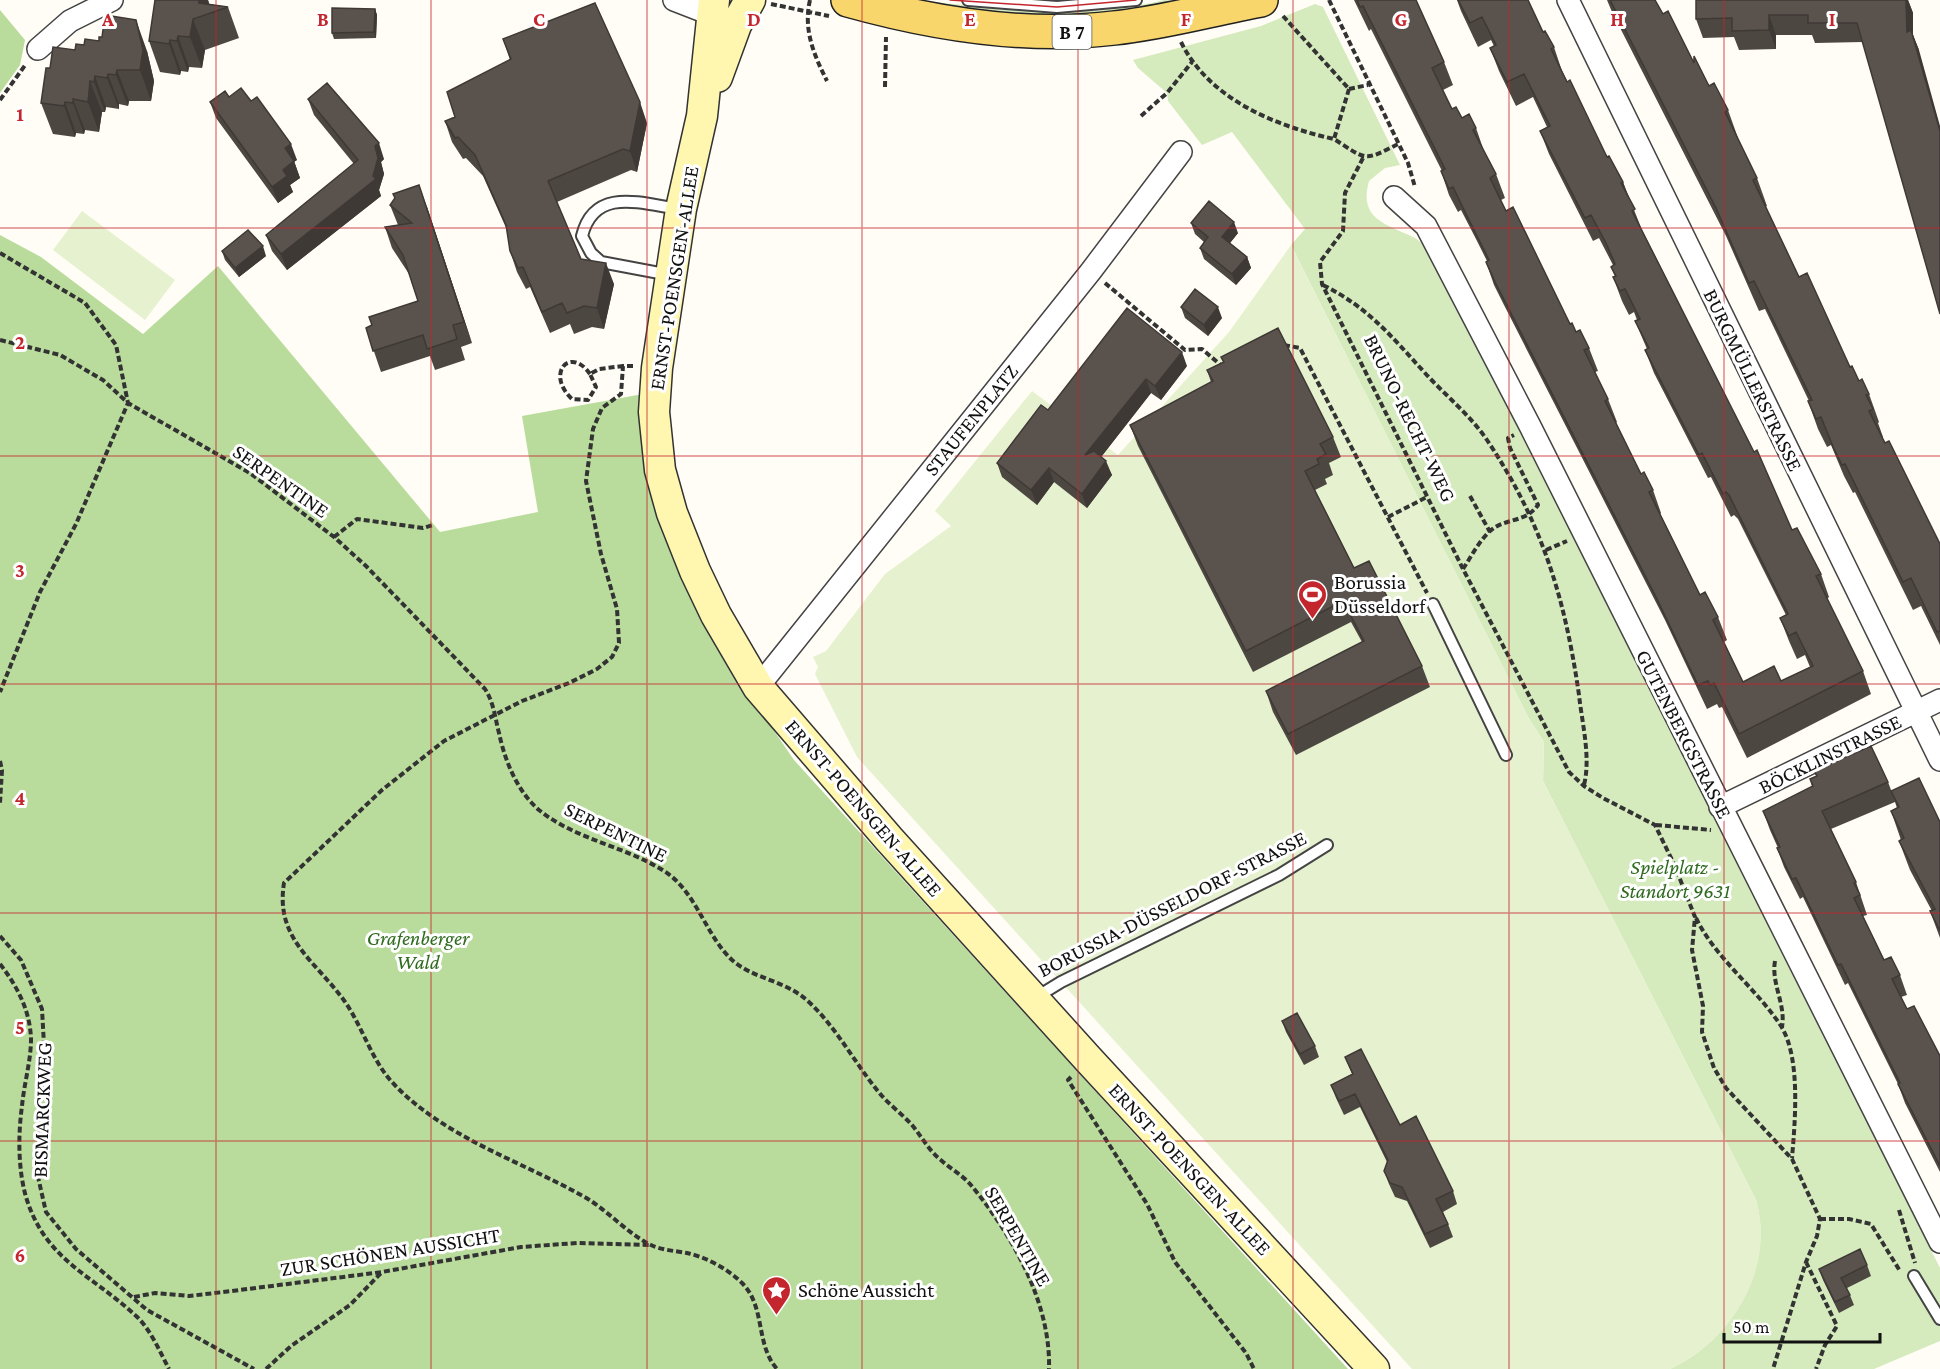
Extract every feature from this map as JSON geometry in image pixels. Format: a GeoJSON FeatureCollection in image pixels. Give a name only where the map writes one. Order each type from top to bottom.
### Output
{"type":"FeatureCollection","features":[{"type":"Feature","properties":{"kind":"main road","name":"B 7"},"geometry":{"type":"LineString","coordinates":[[848,0],[974,26],[1050,33],[1114,28],[1218,5],[1272,8]]}},
{"type":"Feature","properties":{"kind":"street"},"geometry":{"type":"LineString","coordinates":[[38,49],[70,21],[112,0]]}},
{"type":"Feature","properties":{"kind":"street"},"geometry":{"type":"LineString","coordinates":[[674,0],[728,10]]}},
{"type":"Feature","properties":{"kind":"street","name":"BURGMÜLLERSTRASSE"},"geometry":{"type":"LineString","coordinates":[[1568,0],[1940,759]]}},
{"type":"Feature","properties":{"kind":"street","name":"ERNST-POENSGEN-ALLEE"},"geometry":{"type":"LineString","coordinates":[[728,10],[681,209],[657,368],[654,412],[660,470],[672,513],[695,571],[716,615],[758,687],[889,839],[1374,1369]]}},
{"type":"Feature","properties":{"kind":"street","name":"STAUFENPLATZ"},"geometry":{"type":"LineString","coordinates":[[758,687],[1091,271],[1181,152]]}},
{"type":"Feature","properties":{"kind":"street","name":"GUTENBERGSTRASSE"},"geometry":{"type":"LineString","coordinates":[[1394,197],[1426,226],[1530,426],[1940,1242]]}},
{"type":"Feature","properties":{"kind":"street","name":"BÖCKLINSTRASSE"},"geometry":{"type":"LineString","coordinates":[[1720,807],[1940,700]]}},
{"type":"Feature","properties":{"kind":"lane"},"geometry":{"type":"LineString","coordinates":[[968,0],[1057,7],[1136,0]]}},
{"type":"Feature","properties":{"kind":"lane"},"geometry":{"type":"LineString","coordinates":[[671,275],[601,262],[591,253],[582,236],[586,219],[596,207],[620,201],[681,209]]}},
{"type":"Feature","properties":{"kind":"lane"},"geometry":{"type":"LineString","coordinates":[[1433,604],[1506,755]]}},
{"type":"Feature","properties":{"kind":"lane","name":"BORUSSIA-DÜSSELDORF-STRASSE"},"geometry":{"type":"LineString","coordinates":[[1035,998],[1279,875],[1327,845]]}},
{"type":"Feature","properties":{"kind":"lane"},"geometry":{"type":"LineString","coordinates":[[1914,1276],[1940,1320]]}},
{"type":"Feature","properties":{"kind":"path"},"geometry":{"type":"LineString","coordinates":[[810,0],[807,12],[811,47],[827,81]]}},
{"type":"Feature","properties":{"kind":"path"},"geometry":{"type":"LineString","coordinates":[[1329,0],[1368,85],[1408,163],[1426,226]]}},
{"type":"Feature","properties":{"kind":"path"},"geometry":{"type":"LineString","coordinates":[[1272,8],[1349,89]]}},
{"type":"Feature","properties":{"kind":"path"},"geometry":{"type":"LineString","coordinates":[[885,87],[886,35]]}},
{"type":"Feature","properties":{"kind":"path"},"geometry":{"type":"LineString","coordinates":[[1179,39],[1192,63],[1228,96],[1248,109],[1293,128],[1334,139],[1363,158],[1370,158],[1398,144]]}},
{"type":"Feature","properties":{"kind":"path"},"geometry":{"type":"LineString","coordinates":[[0,100],[38,49]]}},
{"type":"Feature","properties":{"kind":"path"},"geometry":{"type":"LineString","coordinates":[[1141,116],[1167,93],[1192,63]]}},
{"type":"Feature","properties":{"kind":"path"},"geometry":{"type":"LineString","coordinates":[[1349,89],[1368,85]]}},
{"type":"Feature","properties":{"kind":"path"},"geometry":{"type":"LineString","coordinates":[[1334,139],[1349,89]]}},
{"type":"Feature","properties":{"kind":"path"},"geometry":{"type":"LineString","coordinates":[[1322,285],[1320,262],[1343,231],[1345,193],[1363,158]]}},
{"type":"Feature","properties":{"kind":"path"},"geometry":{"type":"LineString","coordinates":[[0,253],[84,303],[116,345],[128,404],[75,524],[40,592],[0,692]]}},
{"type":"Feature","properties":{"kind":"path"},"geometry":{"type":"LineString","coordinates":[[1091,271],[1185,350],[1202,349],[1223,367],[1233,363]]}},
{"type":"Feature","properties":{"kind":"path","name":"BRUNO-RECHT-WEG"},"geometry":{"type":"LineString","coordinates":[[1322,285],[1463,569],[1569,772],[1584,786],[1655,825],[1734,833]]}},
{"type":"Feature","properties":{"kind":"path","name":"BRUNO-RECHT-WEG"},"geometry":{"type":"LineString","coordinates":[[1322,285],[1352,299],[1384,328],[1486,439],[1531,515],[1546,550],[1564,615],[1585,739],[1586,777],[1584,786]]}},
{"type":"Feature","properties":{"kind":"path","name":"SERPENTINE"},"geometry":{"type":"LineString","coordinates":[[0,340],[60,355],[103,380],[128,404],[250,474],[334,537],[366,566],[486,689],[492,701],[499,736],[515,781],[539,810],[595,842],[629,853],[666,872],[683,888],[706,929],[731,959],[742,969],[781,983],[810,1003],[882,1095],[942,1161],[969,1183],[991,1213],[1029,1278],[1038,1301],[1046,1338],[1049,1369]]}},
{"type":"Feature","properties":{"kind":"path"},"geometry":{"type":"LineString","coordinates":[[1276,348],[1287,344],[1300,348],[1433,604]]}},
{"type":"Feature","properties":{"kind":"path"},"geometry":{"type":"LineString","coordinates":[[570,362],[584,365],[590,374],[596,387],[588,400],[572,399],[560,385],[558,375],[570,362]]}},
{"type":"Feature","properties":{"kind":"path"},"geometry":{"type":"LineString","coordinates":[[590,374],[599,369],[623,366],[657,368]]}},
{"type":"Feature","properties":{"kind":"path"},"geometry":{"type":"LineString","coordinates":[[623,366],[621,394],[602,408],[592,429],[586,482],[601,554],[618,609],[619,643],[612,657],[597,669],[444,741],[416,762],[334,834],[284,883],[282,913],[302,952],[343,1000],[375,1058],[390,1079],[411,1101],[463,1135],[583,1196],[652,1245],[691,1254],[719,1266],[742,1282],[754,1298],[769,1359],[777,1369]]}},
{"type":"Feature","properties":{"kind":"path","name":"BRUNO-RECHT-WEG"},"geometry":{"type":"LineString","coordinates":[[1530,426],[1508,438],[1510,448],[1538,505],[1531,515]]}},
{"type":"Feature","properties":{"kind":"path","name":"BRUNO-RECHT-WEG"},"geometry":{"type":"LineString","coordinates":[[1470,496],[1490,532]]}},
{"type":"Feature","properties":{"kind":"path"},"geometry":{"type":"LineString","coordinates":[[1388,517],[1427,497]]}},
{"type":"Feature","properties":{"kind":"path"},"geometry":{"type":"LineString","coordinates":[[1463,569],[1490,532],[1500,525],[1531,515]]}},
{"type":"Feature","properties":{"kind":"path"},"geometry":{"type":"LineString","coordinates":[[334,537],[357,519],[423,528],[434,525]]}},
{"type":"Feature","properties":{"kind":"path"},"geometry":{"type":"LineString","coordinates":[[1546,550],[1566,542]]}},
{"type":"Feature","properties":{"kind":"path"},"geometry":{"type":"LineString","coordinates":[[0,761],[0,803]]}},
{"type":"Feature","properties":{"kind":"path"},"geometry":{"type":"LineString","coordinates":[[1655,825],[1674,864],[1695,917],[1716,948],[1782,1028]]}},
{"type":"Feature","properties":{"kind":"path"},"geometry":{"type":"LineString","coordinates":[[1695,917],[1692,950],[1703,1006],[1702,1032],[1710,1058],[1726,1088],[1792,1159],[1820,1219],[1817,1236],[1806,1262],[1773,1369]]}},
{"type":"Feature","properties":{"kind":"path","name":"BISMARCKWEG"},"geometry":{"type":"LineString","coordinates":[[0,936],[21,960],[42,1009],[45,1063],[37,1156],[38,1177],[46,1212],[76,1250],[163,1321],[254,1369]]}},
{"type":"Feature","properties":{"kind":"path"},"geometry":{"type":"LineString","coordinates":[[1775,957],[1774,980],[1781,1003],[1782,1028],[1794,1080],[1795,1115],[1792,1159]]}},
{"type":"Feature","properties":{"kind":"path"},"geometry":{"type":"LineString","coordinates":[[0,964],[15,983],[23,1002],[31,1038],[21,1108],[20,1153],[26,1198],[49,1243],[84,1277],[137,1316],[169,1369]]}},
{"type":"Feature","properties":{"kind":"path"},"geometry":{"type":"LineString","coordinates":[[1088,1059],[1068,1080],[1147,1204],[1175,1262],[1246,1353],[1254,1369]]}},
{"type":"Feature","properties":{"kind":"path"},"geometry":{"type":"LineString","coordinates":[[1820,1219],[1849,1219],[1871,1224],[1898,1270],[1914,1276]]}},
{"type":"Feature","properties":{"kind":"path","name":"ZUR SCHÖNEN AUSSICHT"},"geometry":{"type":"LineString","coordinates":[[133,1297],[155,1293],[189,1296],[232,1292],[382,1272],[521,1247],[577,1243],[652,1245]]}},
{"type":"Feature","properties":{"kind":"path"},"geometry":{"type":"LineString","coordinates":[[1806,1262],[1837,1326],[1825,1345],[1816,1369]]}},
{"type":"Feature","properties":{"kind":"path"},"geometry":{"type":"LineString","coordinates":[[266,1369],[291,1346],[350,1305],[382,1272]]}},
{"type":"Feature","properties":{"kind":"green space"},"geometry":{"type":"Polygon","coordinates":[[[893,0],[1023,11],[1064,12],[1124,8],[1164,0],[1177,1],[1107,12],[1060,16],[1013,16],[953,11],[893,0]]]}},
{"type":"Feature","properties":{"kind":"green space","name":"Spielplatz - Standort 9631"},"geometry":{"type":"Polygon","coordinates":[[[1315,4],[1323,7],[1400,165],[1385,168],[1369,181],[1367,194],[1371,212],[1385,224],[1415,238],[1433,253],[1940,1268],[1940,1341],[1874,1369],[1670,1369],[1692,1356],[1712,1340],[1729,1321],[1743,1299],[1753,1276],[1759,1251],[1760,1225],[1756,1200],[1543,781],[1544,742],[1528,717],[1291,245],[1305,229],[1232,132],[1202,145],[1168,101],[1167,93],[1138,68],[1133,60],[1261,26],[1315,4]]]}},
{"type":"Feature","properties":{"kind":"green space"},"geometry":{"type":"Polygon","coordinates":[[[0,10],[25,40],[20,65],[0,93],[0,10]]]}},
{"type":"Feature","properties":{"kind":"green space"},"geometry":{"type":"Polygon","coordinates":[[[82,211],[175,280],[145,320],[53,250],[82,211]]]}},
{"type":"Feature","properties":{"kind":"green space","name":"Grafenberger Wald"},"geometry":{"type":"Polygon","coordinates":[[[0,235],[41,257],[143,334],[218,266],[440,532],[538,512],[522,416],[643,394],[649,489],[714,643],[794,760],[1348,1369],[0,1369],[0,235]]]}},
{"type":"Feature","properties":{"kind":"green space"},"geometry":{"type":"Polygon","coordinates":[[[1291,245],[1528,717],[1544,742],[1543,781],[1756,1200],[1761,1226],[1760,1251],[1754,1276],[1744,1300],[1730,1321],[1712,1340],[1692,1356],[1670,1369],[1412,1369],[857,757],[815,674],[818,667],[813,657],[826,651],[885,574],[951,526],[935,511],[1032,391],[1118,455],[1229,332],[1291,245]]]}},
{"type":"Feature","properties":{"kind":"building"},"geometry":{"type":"Polygon","coordinates":[[[155,0],[199,0],[199,3],[228,7],[193,19],[190,37],[178,36],[177,41],[170,40],[169,44],[149,41],[155,0]]]}},
{"type":"Feature","properties":{"kind":"building"},"geometry":{"type":"Polygon","coordinates":[[[1357,0],[1416,0],[1444,62],[1432,68],[1452,109],[1456,107],[1462,118],[1469,114],[1476,128],[1473,130],[1496,174],[1490,178],[1506,211],[1513,207],[1570,324],[1572,323],[1576,332],[1580,330],[1589,348],[1584,350],[1608,399],[1605,401],[1641,474],[1644,472],[1653,490],[1649,492],[1700,595],[1705,592],[1718,617],[1713,620],[1743,682],[1774,666],[1781,681],[1813,666],[1796,632],[1789,636],[1780,618],[1788,614],[1729,495],[1726,492],[1723,494],[1702,453],[1699,455],[1645,350],[1649,348],[1635,321],[1640,319],[1625,289],[1620,291],[1613,277],[1616,276],[1611,267],[1615,264],[1606,243],[1591,215],[1585,218],[1540,131],[1550,126],[1524,74],[1507,82],[1490,48],[1496,45],[1482,17],[1470,23],[1458,0],[1528,0],[1543,32],[1545,31],[1554,47],[1551,49],[1567,82],[1570,80],[1607,157],[1609,156],[1623,182],[1621,183],[1635,209],[1632,211],[1754,452],[1757,450],[1792,530],[1797,528],[1821,574],[1816,576],[1863,671],[1739,734],[1714,683],[1710,685],[1708,681],[1698,685],[1656,597],[1495,282],[1486,262],[1489,260],[1453,187],[1449,189],[1441,171],[1445,169],[1363,6],[1360,7],[1357,0]]]}},
{"type":"Feature","properties":{"kind":"building"},"geometry":{"type":"Polygon","coordinates":[[[1610,0],[1655,0],[1663,14],[1668,11],[1694,63],[1694,56],[1709,86],[1714,83],[1728,110],[1725,112],[1757,178],[1753,180],[1799,277],[1807,273],[1850,367],[1852,366],[1859,381],[1862,379],[1869,394],[1866,395],[1873,409],[1869,411],[1885,443],[1889,441],[1940,544],[1940,631],[1937,632],[1911,578],[1903,582],[1845,464],[1842,465],[1834,449],[1821,417],[1816,419],[1808,401],[1812,400],[1754,281],[1749,283],[1716,208],[1610,0]]]}},
{"type":"Feature","properties":{"kind":"building"},"geometry":{"type":"Polygon","coordinates":[[[1696,0],[1906,0],[1907,32],[1911,30],[1940,131],[1940,314],[1857,23],[1808,23],[1808,15],[1769,15],[1769,30],[1732,31],[1732,18],[1696,19],[1696,0]]]}},
{"type":"Feature","properties":{"kind":"building"},"geometry":{"type":"Polygon","coordinates":[[[595,3],[640,102],[630,151],[623,149],[548,181],[581,259],[606,263],[597,308],[584,306],[567,313],[562,303],[542,312],[523,267],[518,268],[510,251],[506,225],[475,155],[458,137],[455,138],[445,121],[455,117],[447,92],[511,59],[503,39],[595,3]]]}},
{"type":"Feature","properties":{"kind":"building"},"geometry":{"type":"Polygon","coordinates":[[[332,8],[375,9],[374,32],[332,33],[332,8]]]}},
{"type":"Feature","properties":{"kind":"building"},"geometry":{"type":"Polygon","coordinates":[[[105,15],[136,20],[143,50],[140,70],[117,70],[116,75],[108,74],[107,78],[95,76],[94,82],[90,81],[88,102],[73,99],[73,103],[65,102],[64,106],[41,103],[46,68],[50,68],[53,47],[75,50],[76,44],[84,45],[85,39],[99,41],[99,37],[102,37],[105,15]]]}},
{"type":"Feature","properties":{"kind":"building"},"geometry":{"type":"Polygon","coordinates":[[[327,83],[379,143],[375,146],[378,158],[373,176],[376,179],[281,254],[266,235],[358,160],[308,99],[327,83]]]}},
{"type":"Feature","properties":{"kind":"building"},"geometry":{"type":"Polygon","coordinates":[[[241,88],[251,101],[257,97],[291,144],[285,148],[294,161],[283,170],[287,176],[272,187],[210,102],[225,91],[229,97],[241,88]]]}},
{"type":"Feature","properties":{"kind":"building"},"geometry":{"type":"Polygon","coordinates":[[[419,185],[464,322],[453,325],[457,339],[427,349],[423,335],[373,351],[366,328],[372,325],[369,317],[418,301],[403,255],[385,227],[412,223],[390,205],[395,198],[393,194],[419,185]]]}},
{"type":"Feature","properties":{"kind":"building"},"geometry":{"type":"Polygon","coordinates":[[[1209,201],[1234,222],[1222,237],[1247,257],[1232,274],[1200,248],[1208,237],[1191,223],[1209,201]]]}},
{"type":"Feature","properties":{"kind":"building"},"geometry":{"type":"Polygon","coordinates":[[[248,230],[263,246],[235,268],[222,251],[248,230]]]}},
{"type":"Feature","properties":{"kind":"building"},"geometry":{"type":"Polygon","coordinates":[[[1195,289],[1218,307],[1204,325],[1181,307],[1195,289]]]}},
{"type":"Feature","properties":{"kind":"building"},"geometry":{"type":"Polygon","coordinates":[[[1127,308],[1182,352],[1155,386],[1146,379],[1085,455],[1094,451],[1106,461],[1082,494],[1049,468],[1031,490],[997,463],[1041,405],[1048,410],[1127,308]]]}},
{"type":"Feature","properties":{"kind":"building"},"geometry":{"type":"Polygon","coordinates":[[[1278,328],[1333,437],[1320,444],[1326,454],[1317,459],[1319,464],[1305,471],[1354,568],[1369,561],[1422,666],[1288,734],[1266,691],[1364,641],[1343,601],[1246,651],[1130,425],[1213,381],[1207,370],[1224,362],[1221,357],[1278,328]]]}},
{"type":"Feature","properties":{"kind":"building"},"geometry":{"type":"Polygon","coordinates":[[[1871,746],[1888,782],[1822,811],[1856,882],[1854,883],[1860,895],[1854,898],[1884,960],[1891,957],[1900,975],[1892,979],[1907,1009],[1914,1006],[1940,1056],[1940,1166],[1841,964],[1838,965],[1796,878],[1792,879],[1763,811],[1813,786],[1810,779],[1817,776],[1814,771],[1871,746]]]}},
{"type":"Feature","properties":{"kind":"building"},"geometry":{"type":"Polygon","coordinates":[[[1919,778],[1940,822],[1940,931],[1930,911],[1935,909],[1899,841],[1904,838],[1891,811],[1899,807],[1891,791],[1919,778]]]}},
{"type":"Feature","properties":{"kind":"building"},"geometry":{"type":"Polygon","coordinates":[[[1297,1013],[1315,1046],[1300,1054],[1282,1021],[1297,1013]]]}},
{"type":"Feature","properties":{"kind":"building"},"geometry":{"type":"Polygon","coordinates":[[[1361,1049],[1400,1125],[1416,1116],[1453,1191],[1436,1199],[1448,1224],[1425,1234],[1402,1187],[1390,1183],[1384,1171],[1388,1160],[1355,1094],[1339,1101],[1331,1085],[1353,1074],[1345,1057],[1361,1049]]]}},
{"type":"Feature","properties":{"kind":"building"},"geometry":{"type":"Polygon","coordinates":[[[1860,1249],[1867,1265],[1841,1278],[1850,1295],[1835,1302],[1819,1269],[1860,1249]]]}},
{"type":"Feature","properties":{"kind":"tram line"},"geometry":{"type":"LineString","coordinates":[[950,0],[1057,7],[1136,0]]}},
{"type":"Feature","properties":{"kind":"place","name":"Borussia Düsseldorf"},"geometry":{"type":"Point","coordinates":[1313,620]}},
{"type":"Feature","properties":{"kind":"place","name":"Schöne Aussicht"},"geometry":{"type":"Point","coordinates":[777,1316]}}]}
